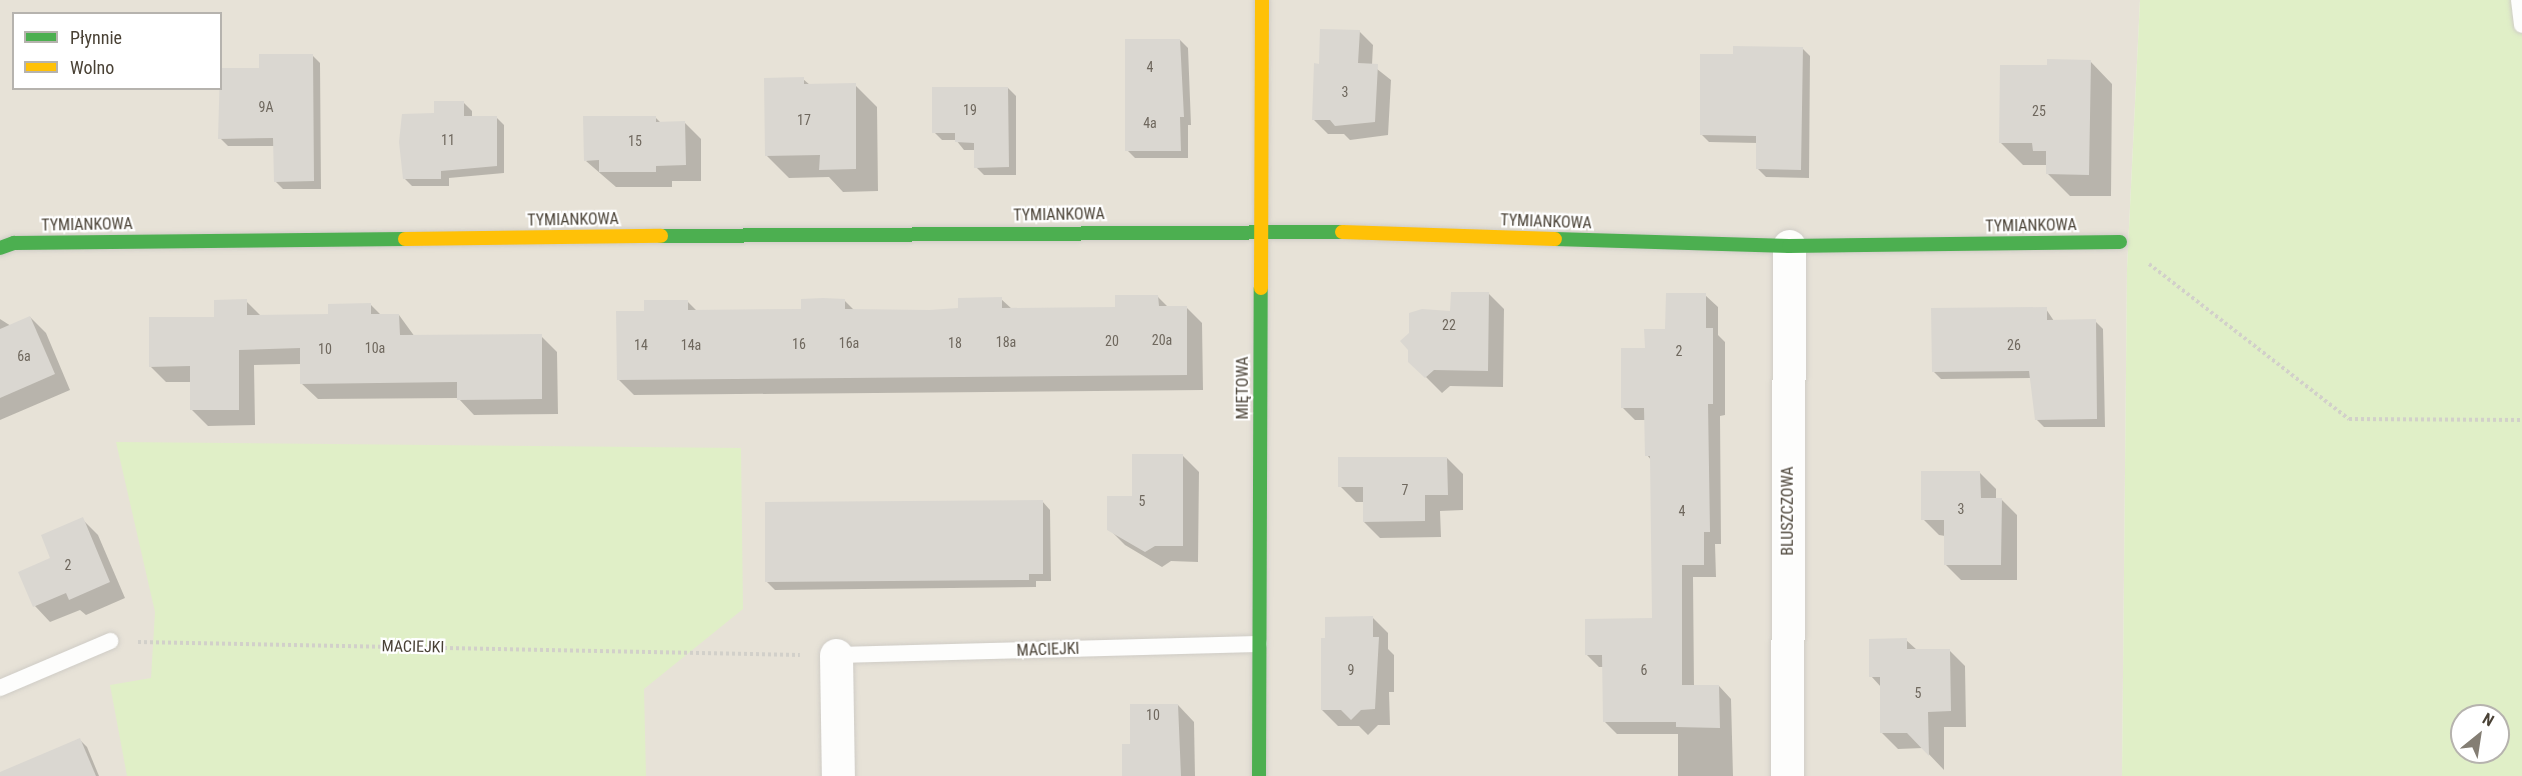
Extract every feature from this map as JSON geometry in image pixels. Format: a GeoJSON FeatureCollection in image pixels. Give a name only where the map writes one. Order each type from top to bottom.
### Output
{"type":"FeatureCollection","features":[{"type":"Feature","properties":{"kind":"street","name":"MIĘTOWA"},"geometry":{"type":"LineString","coordinates":[[1259,776],[1262,0]]}},
{"type":"Feature","properties":{"kind":"street","name":"TYMIANKOWA"},"geometry":{"type":"LineString","coordinates":[[0,248],[14,243],[1260,230],[1789,246],[2120,242]]}},
{"type":"Feature","properties":{"kind":"street","name":"BLUSZCZOWA"},"geometry":{"type":"LineString","coordinates":[[1787,776],[1789,246]]}},
{"type":"Feature","properties":{"kind":"street"},"geometry":{"type":"LineString","coordinates":[[836,656],[838,776]]}},
{"type":"Feature","properties":{"kind":"lane"},"geometry":{"type":"LineString","coordinates":[[2519,0],[2522,25]]}},
{"type":"Feature","properties":{"kind":"lane"},"geometry":{"type":"LineString","coordinates":[[0,688],[110,641]]}},
{"type":"Feature","properties":{"kind":"lane","name":"MACIEJKI"},"geometry":{"type":"LineString","coordinates":[[836,656],[1259,644]]}},
{"type":"Feature","properties":{"kind":"path"},"geometry":{"type":"LineString","coordinates":[[2120,242],[2349,419],[2522,420]]}},
{"type":"Feature","properties":{"kind":"path","name":"MACIEJKI"},"geometry":{"type":"LineString","coordinates":[[110,641],[836,656]]}},
{"type":"Feature","properties":{"kind":"shaded area"},"geometry":{"type":"Polygon","coordinates":[[[0,0],[2140,0],[2127,269],[2122,776],[0,776],[0,0]]]}},
{"type":"Feature","properties":{"kind":"green space"},"geometry":{"type":"Polygon","coordinates":[[[2140,0],[2522,0],[2522,776],[2122,776],[2127,269],[2140,0]]]}},
{"type":"Feature","properties":{"kind":"green space"},"geometry":{"type":"Polygon","coordinates":[[[116,442],[741,448],[743,609],[644,689],[646,776],[127,776],[110,685],[151,678],[155,612],[116,442]]]}},
{"type":"Feature","properties":{"kind":"building"},"geometry":{"type":"Polygon","coordinates":[[[1320,29],[1360,30],[1358,63],[1378,64],[1375,122],[1335,126],[1330,120],[1312,120],[1314,63],[1319,64],[1320,29]]]}},
{"type":"Feature","properties":{"kind":"building"},"geometry":{"type":"Polygon","coordinates":[[[1125,39],[1180,39],[1184,117],[1180,117],[1181,151],[1125,151],[1125,39]]]}},
{"type":"Feature","properties":{"kind":"building"},"geometry":{"type":"Polygon","coordinates":[[[1733,46],[1803,47],[1801,170],[1756,169],[1756,136],[1700,135],[1700,54],[1733,54],[1733,46]]]}},
{"type":"Feature","properties":{"kind":"building"},"geometry":{"type":"Polygon","coordinates":[[[259,54],[313,54],[314,181],[274,182],[273,138],[218,139],[222,68],[259,68],[259,54]]]}},
{"type":"Feature","properties":{"kind":"building"},"geometry":{"type":"Polygon","coordinates":[[[2047,59],[2091,60],[2089,175],[2046,174],[2046,151],[2033,151],[2032,143],[1999,143],[2000,65],[2047,65],[2047,59]]]}},
{"type":"Feature","properties":{"kind":"building"},"geometry":{"type":"Polygon","coordinates":[[[804,77],[804,84],[856,83],[856,169],[819,170],[820,155],[765,156],[764,78],[804,77]]]}},
{"type":"Feature","properties":{"kind":"building"},"geometry":{"type":"Polygon","coordinates":[[[932,87],[1008,87],[1009,167],[974,168],[974,143],[955,142],[955,133],[932,133],[932,87]]]}},
{"type":"Feature","properties":{"kind":"building"},"geometry":{"type":"Polygon","coordinates":[[[434,101],[464,101],[464,116],[497,116],[497,166],[441,171],[441,179],[403,179],[399,142],[402,114],[434,113],[434,101]]]}},
{"type":"Feature","properties":{"kind":"building"},"geometry":{"type":"Polygon","coordinates":[[[583,116],[656,116],[656,122],[685,121],[686,165],[656,166],[656,172],[599,172],[599,160],[584,161],[583,116]]]}},
{"type":"Feature","properties":{"kind":"building"},"geometry":{"type":"Polygon","coordinates":[[[1451,292],[1489,292],[1488,371],[1434,370],[1425,378],[1408,362],[1408,350],[1400,341],[1409,333],[1409,313],[1422,309],[1450,311],[1451,292]]]}},
{"type":"Feature","properties":{"kind":"building"},"geometry":{"type":"Polygon","coordinates":[[[1666,293],[1706,293],[1706,328],[1713,328],[1713,404],[1708,404],[1710,532],[1704,532],[1704,565],[1682,565],[1682,685],[1719,685],[1720,728],[1676,727],[1676,722],[1603,722],[1602,655],[1585,655],[1585,619],[1652,618],[1650,456],[1645,456],[1644,408],[1621,408],[1621,348],[1645,348],[1644,329],[1665,329],[1666,293]]]}},
{"type":"Feature","properties":{"kind":"building"},"geometry":{"type":"Polygon","coordinates":[[[1115,295],[1158,295],[1159,306],[1187,306],[1187,375],[617,380],[616,311],[644,311],[644,300],[688,300],[688,310],[801,309],[801,299],[823,298],[845,299],[845,309],[930,310],[958,308],[958,298],[1002,297],[1002,308],[1115,307],[1115,295]]]}},
{"type":"Feature","properties":{"kind":"building"},"geometry":{"type":"Polygon","coordinates":[[[247,299],[247,315],[328,314],[328,304],[371,303],[371,314],[399,314],[400,335],[542,334],[542,399],[457,400],[457,382],[300,384],[300,348],[239,350],[239,410],[190,410],[190,366],[149,367],[149,317],[214,317],[214,300],[247,299]]]}},
{"type":"Feature","properties":{"kind":"building"},"geometry":{"type":"Polygon","coordinates":[[[2047,307],[2047,320],[2096,319],[2097,419],[2035,420],[2029,371],[1932,372],[1931,308],[2047,307]]]}},
{"type":"Feature","properties":{"kind":"building"},"geometry":{"type":"Polygon","coordinates":[[[30,316],[55,374],[0,398],[0,329],[30,316]]]}},
{"type":"Feature","properties":{"kind":"building"},"geometry":{"type":"Polygon","coordinates":[[[1132,454],[1183,454],[1183,546],[1155,546],[1145,552],[1107,530],[1107,496],[1132,496],[1132,454]]]}},
{"type":"Feature","properties":{"kind":"building"},"geometry":{"type":"Polygon","coordinates":[[[1338,457],[1447,457],[1448,495],[1425,495],[1425,521],[1363,522],[1363,487],[1338,487],[1338,457]]]}},
{"type":"Feature","properties":{"kind":"building"},"geometry":{"type":"Polygon","coordinates":[[[1921,471],[1980,471],[1981,498],[2002,498],[2001,565],[1944,565],[1944,520],[1921,520],[1921,471]]]}},
{"type":"Feature","properties":{"kind":"building"},"geometry":{"type":"Polygon","coordinates":[[[1043,500],[1043,574],[1029,574],[1029,580],[765,582],[765,502],[1043,500]]]}},
{"type":"Feature","properties":{"kind":"building"},"geometry":{"type":"Polygon","coordinates":[[[83,517],[110,582],[69,600],[66,593],[33,607],[18,572],[50,558],[41,535],[83,517]]]}},
{"type":"Feature","properties":{"kind":"building"},"geometry":{"type":"Polygon","coordinates":[[[1373,616],[1373,637],[1379,637],[1375,709],[1361,710],[1351,720],[1341,710],[1321,710],[1321,638],[1325,638],[1325,617],[1373,616]]]}},
{"type":"Feature","properties":{"kind":"building"},"geometry":{"type":"Polygon","coordinates":[[[1907,638],[1907,649],[1950,649],[1951,711],[1928,712],[1929,756],[1907,733],[1880,733],[1880,677],[1869,677],[1869,639],[1907,638]]]}},
{"type":"Feature","properties":{"kind":"building"},"geometry":{"type":"Polygon","coordinates":[[[1130,704],[1178,704],[1181,776],[1122,776],[1122,744],[1130,744],[1130,704]]]}},
{"type":"Feature","properties":{"kind":"building"},"geometry":{"type":"Polygon","coordinates":[[[80,738],[96,776],[0,776],[0,772],[80,738]]]}},
{"type":"Feature","properties":{"kind":"traffic: fast"},"geometry":{"type":"LineString","coordinates":[[661,236],[1342,232]]}},
{"type":"Feature","properties":{"kind":"traffic: fast"},"geometry":{"type":"LineString","coordinates":[[0,248],[14,243],[405,239]]}},
{"type":"Feature","properties":{"kind":"traffic: fast"},"geometry":{"type":"LineString","coordinates":[[1555,239],[1789,246],[2120,242]]}},
{"type":"Feature","properties":{"kind":"traffic: fast"},"geometry":{"type":"LineString","coordinates":[[1259,776],[1261,288]]}},
{"type":"Feature","properties":{"kind":"traffic: slow"},"geometry":{"type":"LineString","coordinates":[[1261,288],[1262,0]]}},
{"type":"Feature","properties":{"kind":"traffic: slow"},"geometry":{"type":"LineString","coordinates":[[1342,232],[1555,239]]}},
{"type":"Feature","properties":{"kind":"traffic: slow"},"geometry":{"type":"LineString","coordinates":[[405,239],[661,236]]}}]}
